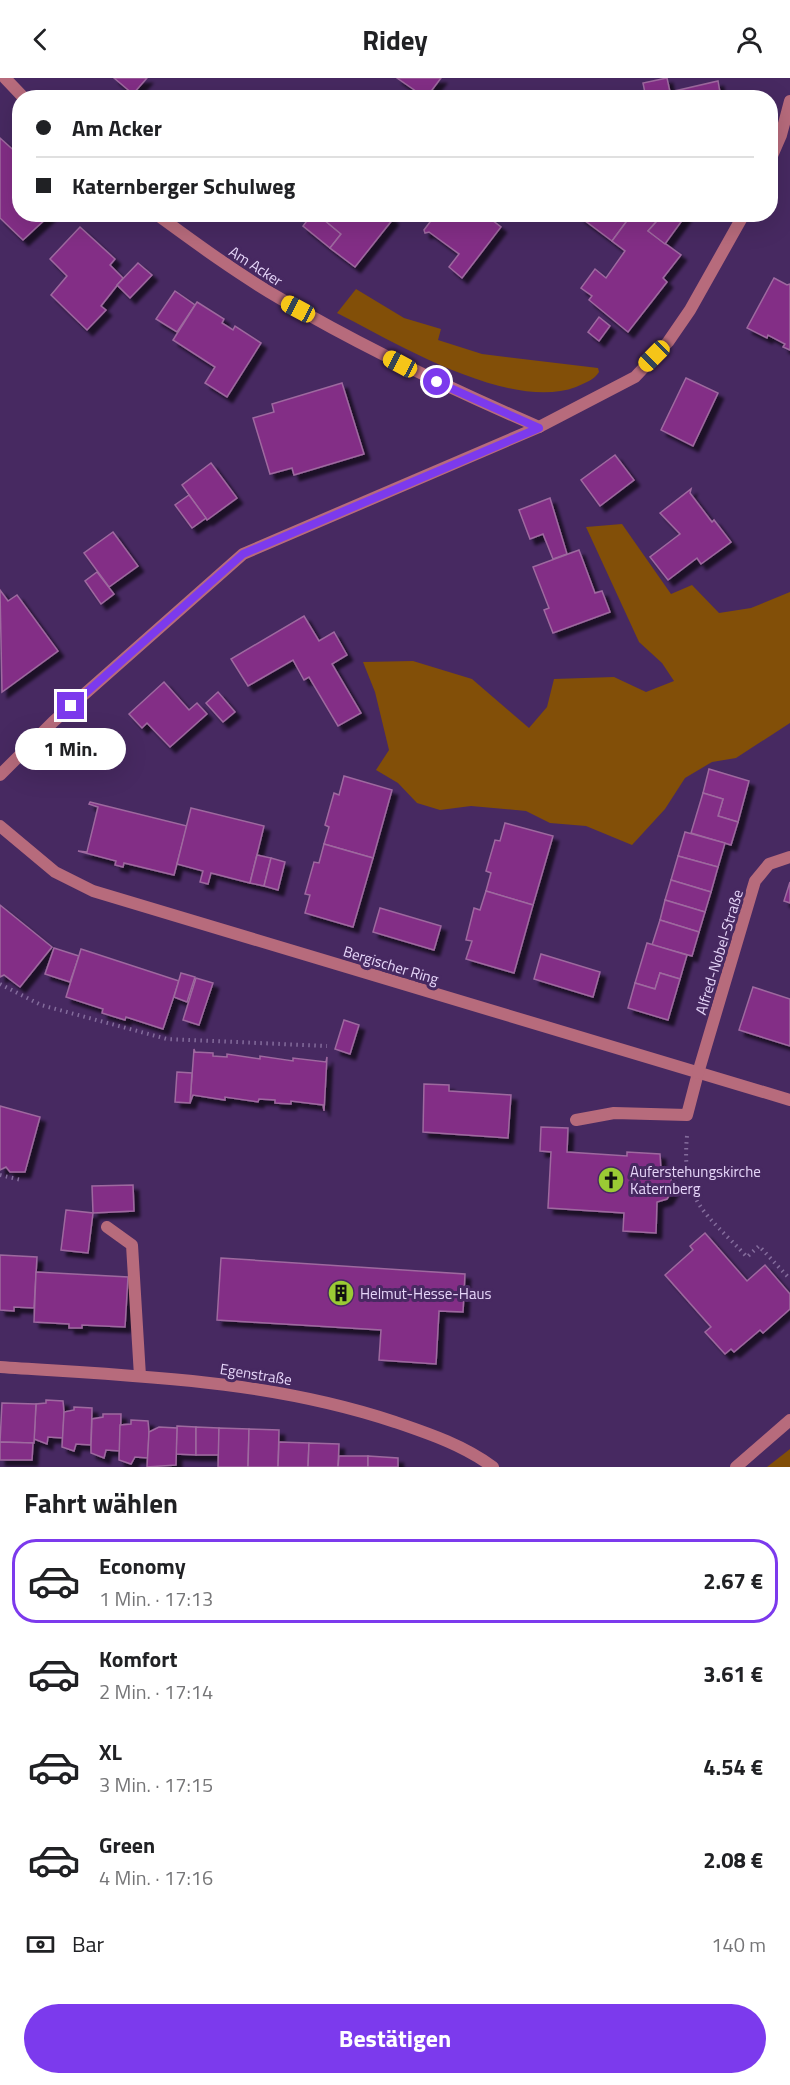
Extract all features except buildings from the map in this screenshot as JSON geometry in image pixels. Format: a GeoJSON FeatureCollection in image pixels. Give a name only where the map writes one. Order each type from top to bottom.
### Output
{"type":"FeatureCollection","features":[{"type":"Feature","properties":{"kind":"street"},"geometry":{"type":"LineString","coordinates":[[5,78],[16,90]]}},
{"type":"Feature","properties":{"kind":"street"},"geometry":{"type":"LineString","coordinates":[[778,142],[790,101]]}},
{"type":"Feature","properties":{"kind":"street","name":"Am Acker"},"geometry":{"type":"LineString","coordinates":[[167,222],[226,265],[281,300],[400,364],[539,428]]}},
{"type":"Feature","properties":{"kind":"street"},"geometry":{"type":"LineString","coordinates":[[0,775],[54,721],[243,554],[539,428],[634,376],[668,342],[690,310],[740,222]]}},
{"type":"Feature","properties":{"kind":"street","name":"Bergischer Ring"},"geometry":{"type":"LineString","coordinates":[[0,826],[55,872],[93,891],[790,1101]]}},
{"type":"Feature","properties":{"kind":"street","name":"Alfred-Nobel-Straße"},"geometry":{"type":"LineString","coordinates":[[576,1120],[614,1113],[687,1114],[755,881],[769,864],[790,857]]}},
{"type":"Feature","properties":{"kind":"street"},"geometry":{"type":"LineString","coordinates":[[107,1227],[132,1245],[140,1376]]}},
{"type":"Feature","properties":{"kind":"street","name":"Egenstraße"},"geometry":{"type":"LineString","coordinates":[[0,1367],[140,1376],[262,1388],[356,1409],[439,1437],[475,1454],[493,1467]]}},
{"type":"Feature","properties":{"kind":"street"},"geometry":{"type":"LineString","coordinates":[[736,1467],[790,1420]]}},
{"type":"Feature","properties":{"kind":"path"},"geometry":{"type":"LineString","coordinates":[[0,984],[41,1005],[167,1039],[327,1046]]}},
{"type":"Feature","properties":{"kind":"path"},"geometry":{"type":"LineString","coordinates":[[687,1137],[685,1172],[689,1188],[699,1205],[747,1257],[759,1246],[790,1279]]}},
{"type":"Feature","properties":{"kind":"path"},"geometry":{"type":"LineString","coordinates":[[0,1175],[21,1180]]}},
{"type":"Feature","properties":{"kind":"shaded area"},"geometry":{"type":"Polygon","coordinates":[[[356,289],[404,318],[441,329],[438,340],[482,354],[598,368],[599,372],[592,379],[576,387],[549,392],[519,390],[454,371],[337,313],[356,289]]]}},
{"type":"Feature","properties":{"kind":"shaded area"},"geometry":{"type":"Polygon","coordinates":[[[622,524],[671,594],[692,585],[719,613],[751,608],[790,592],[790,723],[736,758],[712,762],[685,778],[665,809],[632,845],[586,826],[550,823],[526,811],[471,806],[440,810],[417,803],[398,783],[376,770],[389,750],[375,692],[363,662],[413,661],[472,679],[529,728],[547,707],[554,679],[614,677],[646,692],[674,681],[662,663],[639,642],[586,527],[622,524]]]}},
{"type":"Feature","properties":{"kind":"shaded area"},"geometry":{"type":"Polygon","coordinates":[[[790,1449],[790,1467],[767,1467],[790,1449]]]}},
{"type":"Feature","properties":{"kind":"place","name":"Auferstehungskirche Katernberg"},"geometry":{"type":"Point","coordinates":[611,1180]}},
{"type":"Feature","properties":{"kind":"place","name":"Helmut-Hesse-Haus"},"geometry":{"type":"Point","coordinates":[341,1293]}},
{"type":"Feature","properties":{"kind":"route"},"geometry":{"type":"LineString","coordinates":[[71,706],[243,554],[448,469],[539,428],[437,382]]}}]}
